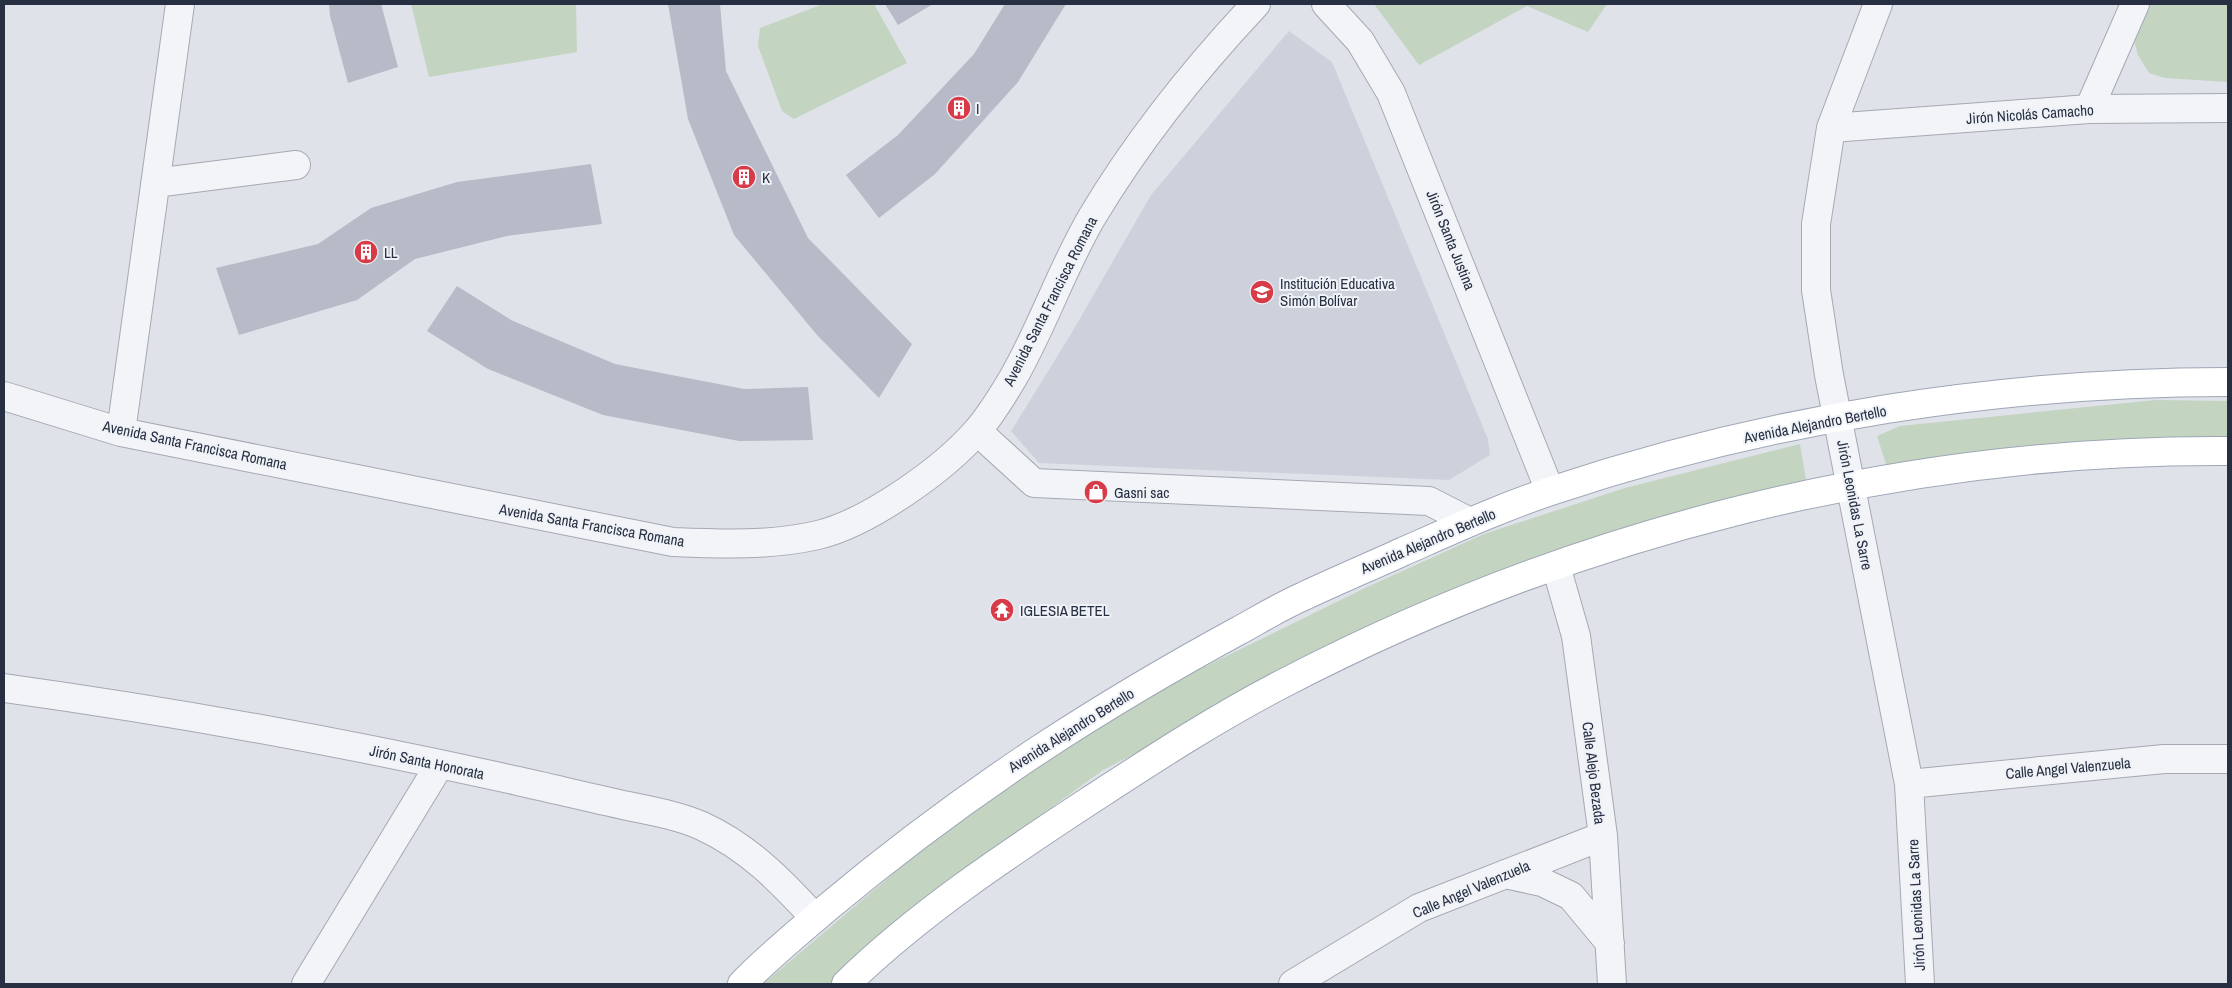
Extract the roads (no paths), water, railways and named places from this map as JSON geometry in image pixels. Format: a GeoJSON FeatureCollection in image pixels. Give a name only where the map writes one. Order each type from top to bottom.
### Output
{"type":"FeatureCollection","features":[{"type":"Feature","properties":{"kind":"main road","name":"Avenida Alejandro Bertello"},"geometry":{"type":"LineString","coordinates":[[742,984],[767,958],[885,859],[982,788],[1093,714],[1191,656],[1300,597],[1470,522],[1550,491],[1627,467],[1736,439],[1838,419],[1942,400],[2047,390],[2184,381],[2228,382]]}},
{"type":"Feature","properties":{"kind":"main road"},"geometry":{"type":"LineString","coordinates":[[846,984],[954,894],[1024,844],[1174,746],[1282,683],[1389,631],[1556,566],[1650,534],[1750,507],[1851,485],[1945,470],[2064,457],[2159,451],[2228,451]]}},
{"type":"Feature","properties":{"kind":"street"},"geometry":{"type":"LineString","coordinates":[[121,432],[180,4]]}},
{"type":"Feature","properties":{"kind":"street","name":"Avenida Santa Francisca Romana"},"geometry":{"type":"LineString","coordinates":[[4,396],[121,432],[674,542],[748,545],[819,534],[866,516],[916,484],[977,431],[1013,378],[1091,218],[1113,184],[1158,120],[1218,45],[1256,4]]}},
{"type":"Feature","properties":{"kind":"street","name":"Jirón Santa Justina"},"geometry":{"type":"LineString","coordinates":[[1326,4],[1360,41],[1391,93],[1550,491]]}},
{"type":"Feature","properties":{"kind":"street","name":"Jirón Leonidas La Sarre"},"geometry":{"type":"LineString","coordinates":[[1878,4],[1831,128],[1816,224],[1816,290],[1838,419],[1909,784],[1920,984]]}},
{"type":"Feature","properties":{"kind":"street"},"geometry":{"type":"LineString","coordinates":[[2089,109],[2135,4]]}},
{"type":"Feature","properties":{"kind":"street","name":"Jirón Nicolás Camacho"},"geometry":{"type":"LineString","coordinates":[[1831,128],[2089,109],[2228,108]]}},
{"type":"Feature","properties":{"kind":"street"},"geometry":{"type":"LineString","coordinates":[[155,183],[296,165]]}},
{"type":"Feature","properties":{"kind":"street"},"geometry":{"type":"LineString","coordinates":[[977,431],[1034,483],[1429,501],[1470,522]]}},
{"type":"Feature","properties":{"kind":"street","name":"Calle Alejo Bezada"},"geometry":{"type":"LineString","coordinates":[[1556,566],[1576,636],[1602,836],[1612,984]]}},
{"type":"Feature","properties":{"kind":"street","name":"Jirón Santa Honorata"},"geometry":{"type":"LineString","coordinates":[[4,688],[125,704],[291,734],[440,764],[650,811],[700,825],[736,843],[777,877],[815,918]]}},
{"type":"Feature","properties":{"kind":"street","name":"Calle Angel Valenzuela"},"geometry":{"type":"LineString","coordinates":[[1909,784],[2164,759],[2228,759]]}},
{"type":"Feature","properties":{"kind":"street"},"geometry":{"type":"LineString","coordinates":[[306,984],[440,764]]}},
{"type":"Feature","properties":{"kind":"street","name":"Calle Angel Valenzuela"},"geometry":{"type":"LineString","coordinates":[[1293,984],[1418,908],[1602,836]]}},
{"type":"Feature","properties":{"kind":"street"},"geometry":{"type":"LineString","coordinates":[[1505,874],[1542,882],[1571,896],[1610,943]]}},
{"type":"Feature","properties":{"kind":"place","name":"I"},"geometry":{"type":"Point","coordinates":[959,108]}},
{"type":"Feature","properties":{"kind":"place","name":"K"},"geometry":{"type":"Point","coordinates":[744,177]}},
{"type":"Feature","properties":{"kind":"place","name":"LL"},"geometry":{"type":"Point","coordinates":[366,252]}},
{"type":"Feature","properties":{"kind":"place","name":"Institución Educativa Simón Bolívar"},"geometry":{"type":"Point","coordinates":[1262,292]}},
{"type":"Feature","properties":{"kind":"place","name":"Gasni sac"},"geometry":{"type":"Point","coordinates":[1096,492]}},
{"type":"Feature","properties":{"kind":"place","name":"IGLESIA BETEL"},"geometry":{"type":"Point","coordinates":[1002,610]}}]}
